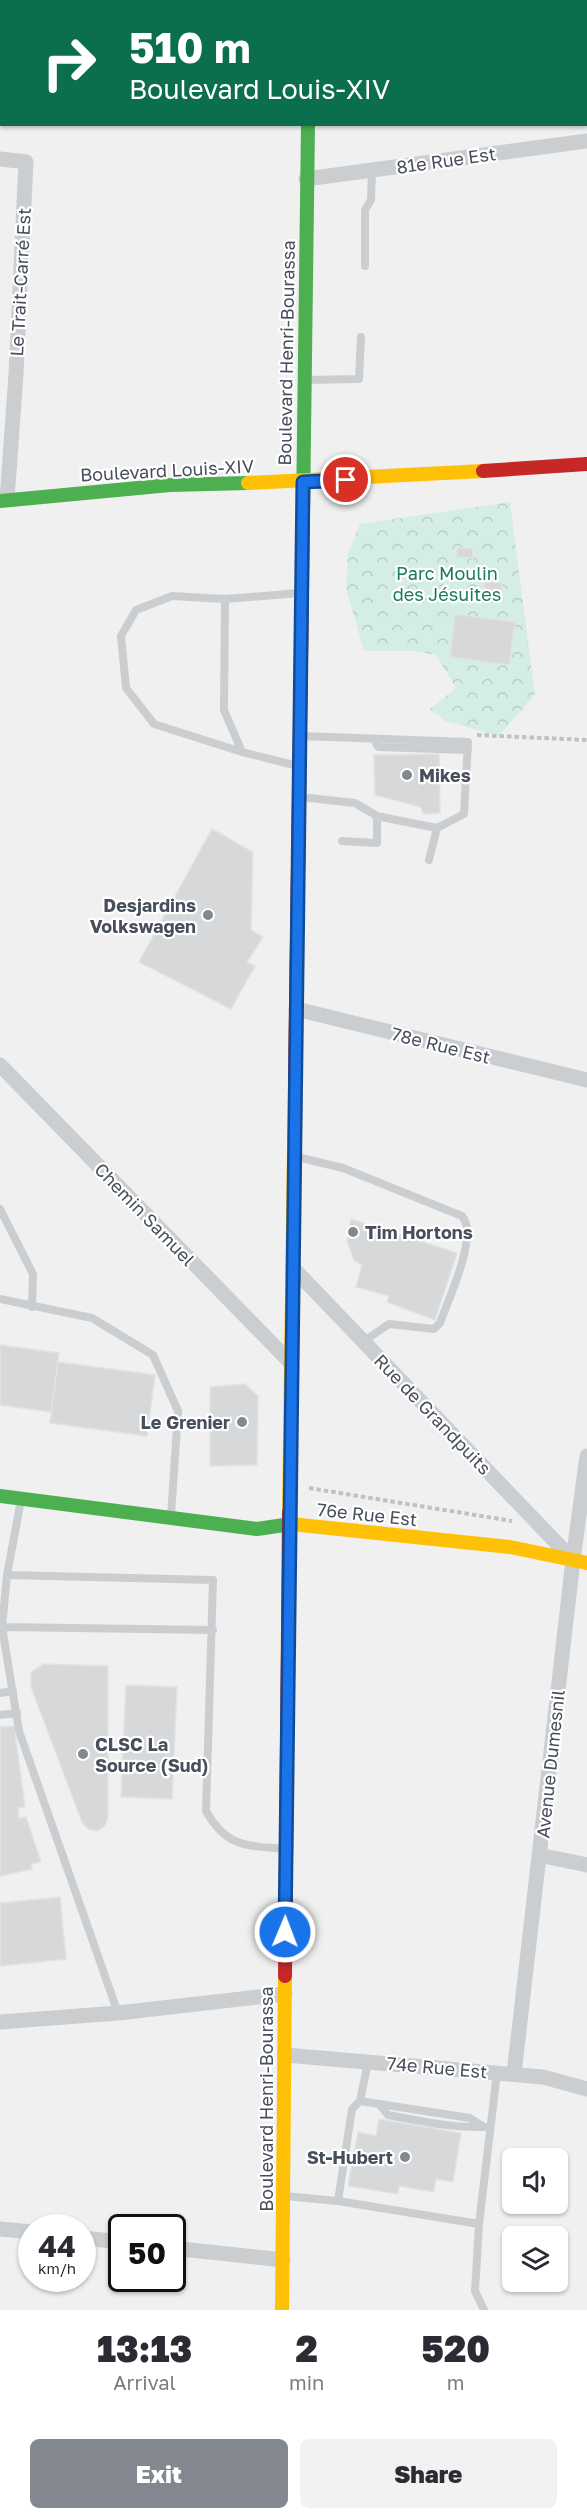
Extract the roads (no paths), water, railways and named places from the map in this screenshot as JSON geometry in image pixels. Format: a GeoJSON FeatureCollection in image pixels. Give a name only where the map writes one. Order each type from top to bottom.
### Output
{"type":"FeatureCollection","features":[{"type":"Feature","properties":{"kind":"main road","name":"Boulevard Henri-Bourassa"},"geometry":{"type":"LineString","coordinates":[[282,2310],[292,1268],[308,126]]}},
{"type":"Feature","properties":{"kind":"main road","name":"Boulevard Louis-XIV"},"geometry":{"type":"LineString","coordinates":[[4,500],[170,484],[303,482],[587,464]]}},
{"type":"Feature","properties":{"kind":"main road","name":"76e Rue Est"},"geometry":{"type":"LineString","coordinates":[[0,1496],[257,1529],[289,1524],[510,1547],[580,1561]]}},
{"type":"Feature","properties":{"kind":"street","name":"81e Rue Est"},"geometry":{"type":"LineString","coordinates":[[306,179],[587,141]]}},
{"type":"Feature","properties":{"kind":"street","name":"Le Trait-Carré Est"},"geometry":{"type":"LineString","coordinates":[[0,159],[26,162],[16,374],[4,500]]}},
{"type":"Feature","properties":{"kind":"street","name":"78e Rue Est"},"geometry":{"type":"LineString","coordinates":[[296,1009],[587,1080]]}},
{"type":"Feature","properties":{"kind":"street","name":"Chemin Samuel"},"geometry":{"type":"LineString","coordinates":[[0,1065],[291,1363]]}},
{"type":"Feature","properties":{"kind":"street","name":"Rue de Grandpuits"},"geometry":{"type":"LineString","coordinates":[[292,1268],[539,1525],[580,1561]]}},
{"type":"Feature","properties":{"kind":"street","name":"Avenue Dumesnil"},"geometry":{"type":"LineString","coordinates":[[514,2074],[539,1855],[580,1561],[587,1455]]}},
{"type":"Feature","properties":{"kind":"street"},"geometry":{"type":"LineString","coordinates":[[539,1855],[587,1865]]}},
{"type":"Feature","properties":{"kind":"street"},"geometry":{"type":"LineString","coordinates":[[0,2022],[118,2013],[285,1994]]}},
{"type":"Feature","properties":{"kind":"street","name":"74e Rue Est"},"geometry":{"type":"LineString","coordinates":[[285,2055],[543,2077],[587,2089]]}},
{"type":"Feature","properties":{"kind":"street"},"geometry":{"type":"LineString","coordinates":[[0,2229],[18,2231]]}},
{"type":"Feature","properties":{"kind":"street"},"geometry":{"type":"LineString","coordinates":[[186,2250],[283,2260]]}},
{"type":"Feature","properties":{"kind":"lane"},"geometry":{"type":"LineString","coordinates":[[365,266],[365,210],[371,200],[372,170]]}},
{"type":"Feature","properties":{"kind":"lane"},"geometry":{"type":"LineString","coordinates":[[304,380],[359,379],[361,337]]}},
{"type":"Feature","properties":{"kind":"lane"},"geometry":{"type":"LineString","coordinates":[[299,766],[242,752],[201,737],[154,724],[126,688],[121,636],[136,610],[172,596],[225,599],[302,593]]}},
{"type":"Feature","properties":{"kind":"lane"},"geometry":{"type":"LineString","coordinates":[[225,599],[224,710],[242,752]]}},
{"type":"Feature","properties":{"kind":"lane"},"geometry":{"type":"LineString","coordinates":[[299,797],[355,803],[376,816],[436,828],[464,814],[468,750],[468,742],[300,736]]}},
{"type":"Feature","properties":{"kind":"lane"},"geometry":{"type":"LineString","coordinates":[[342,841],[377,843],[376,816]]}},
{"type":"Feature","properties":{"kind":"lane"},"geometry":{"type":"LineString","coordinates":[[429,860],[436,828]]}},
{"type":"Feature","properties":{"kind":"lane"},"geometry":{"type":"LineString","coordinates":[[294,1156],[343,1168],[462,1216],[466,1221],[468,1229],[466,1249],[440,1323],[434,1329],[389,1324],[364,1341]]}},
{"type":"Feature","properties":{"kind":"lane"},"geometry":{"type":"LineString","coordinates":[[0,1209],[33,1274],[32,1307]]}},
{"type":"Feature","properties":{"kind":"lane"},"geometry":{"type":"LineString","coordinates":[[0,1299],[92,1318],[153,1355],[178,1411],[171,1517]]}},
{"type":"Feature","properties":{"kind":"lane"},"geometry":{"type":"LineString","coordinates":[[21,1499],[7,1575],[2,1633],[19,1731],[118,2013]]}},
{"type":"Feature","properties":{"kind":"lane"},"geometry":{"type":"LineString","coordinates":[[7,1575],[213,1580],[206,1811],[217,1829],[239,1844],[286,1850]]}},
{"type":"Feature","properties":{"kind":"lane"},"geometry":{"type":"LineString","coordinates":[[2,1633],[213,1630]]}},
{"type":"Feature","properties":{"kind":"lane"},"geometry":{"type":"LineString","coordinates":[[0,1693],[13,1691]]}},
{"type":"Feature","properties":{"kind":"lane"},"geometry":{"type":"LineString","coordinates":[[0,1715],[17,1713]]}},
{"type":"Feature","properties":{"kind":"lane"},"geometry":{"type":"LineString","coordinates":[[338,2201],[352,2109],[360,2101],[368,2062]]}},
{"type":"Feature","properties":{"kind":"lane"},"geometry":{"type":"LineString","coordinates":[[484,2310],[475,2291],[487,2127],[497,2072]]}},
{"type":"Feature","properties":{"kind":"lane"},"geometry":{"type":"LineString","coordinates":[[360,2101],[379,2104],[388,2115],[451,2126],[487,2127]]}},
{"type":"Feature","properties":{"kind":"lane"},"geometry":{"type":"LineString","coordinates":[[283,2196],[338,2201],[479,2224]]}},
{"type":"Feature","properties":{"kind":"place","name":"Mikes"},"geometry":{"type":"Point","coordinates":[407,775]}},
{"type":"Feature","properties":{"kind":"place","name":"Desjardins Volkswagen"},"geometry":{"type":"Point","coordinates":[208,915]}},
{"type":"Feature","properties":{"kind":"place","name":"Tim Hortons"},"geometry":{"type":"Point","coordinates":[353,1232]}},
{"type":"Feature","properties":{"kind":"place","name":"Le Grenier"},"geometry":{"type":"Point","coordinates":[242,1422]}},
{"type":"Feature","properties":{"kind":"place","name":"CLSC La Source (Sud)"},"geometry":{"type":"Point","coordinates":[83,1754]}},
{"type":"Feature","properties":{"kind":"place","name":"St-Hubert"},"geometry":{"type":"Point","coordinates":[405,2157]}},
{"type":"Feature","properties":{"kind":"park label","name":"Parc Moulin des Jésuites"},"geometry":{"type":"Point","coordinates":[447,583]}}]}
